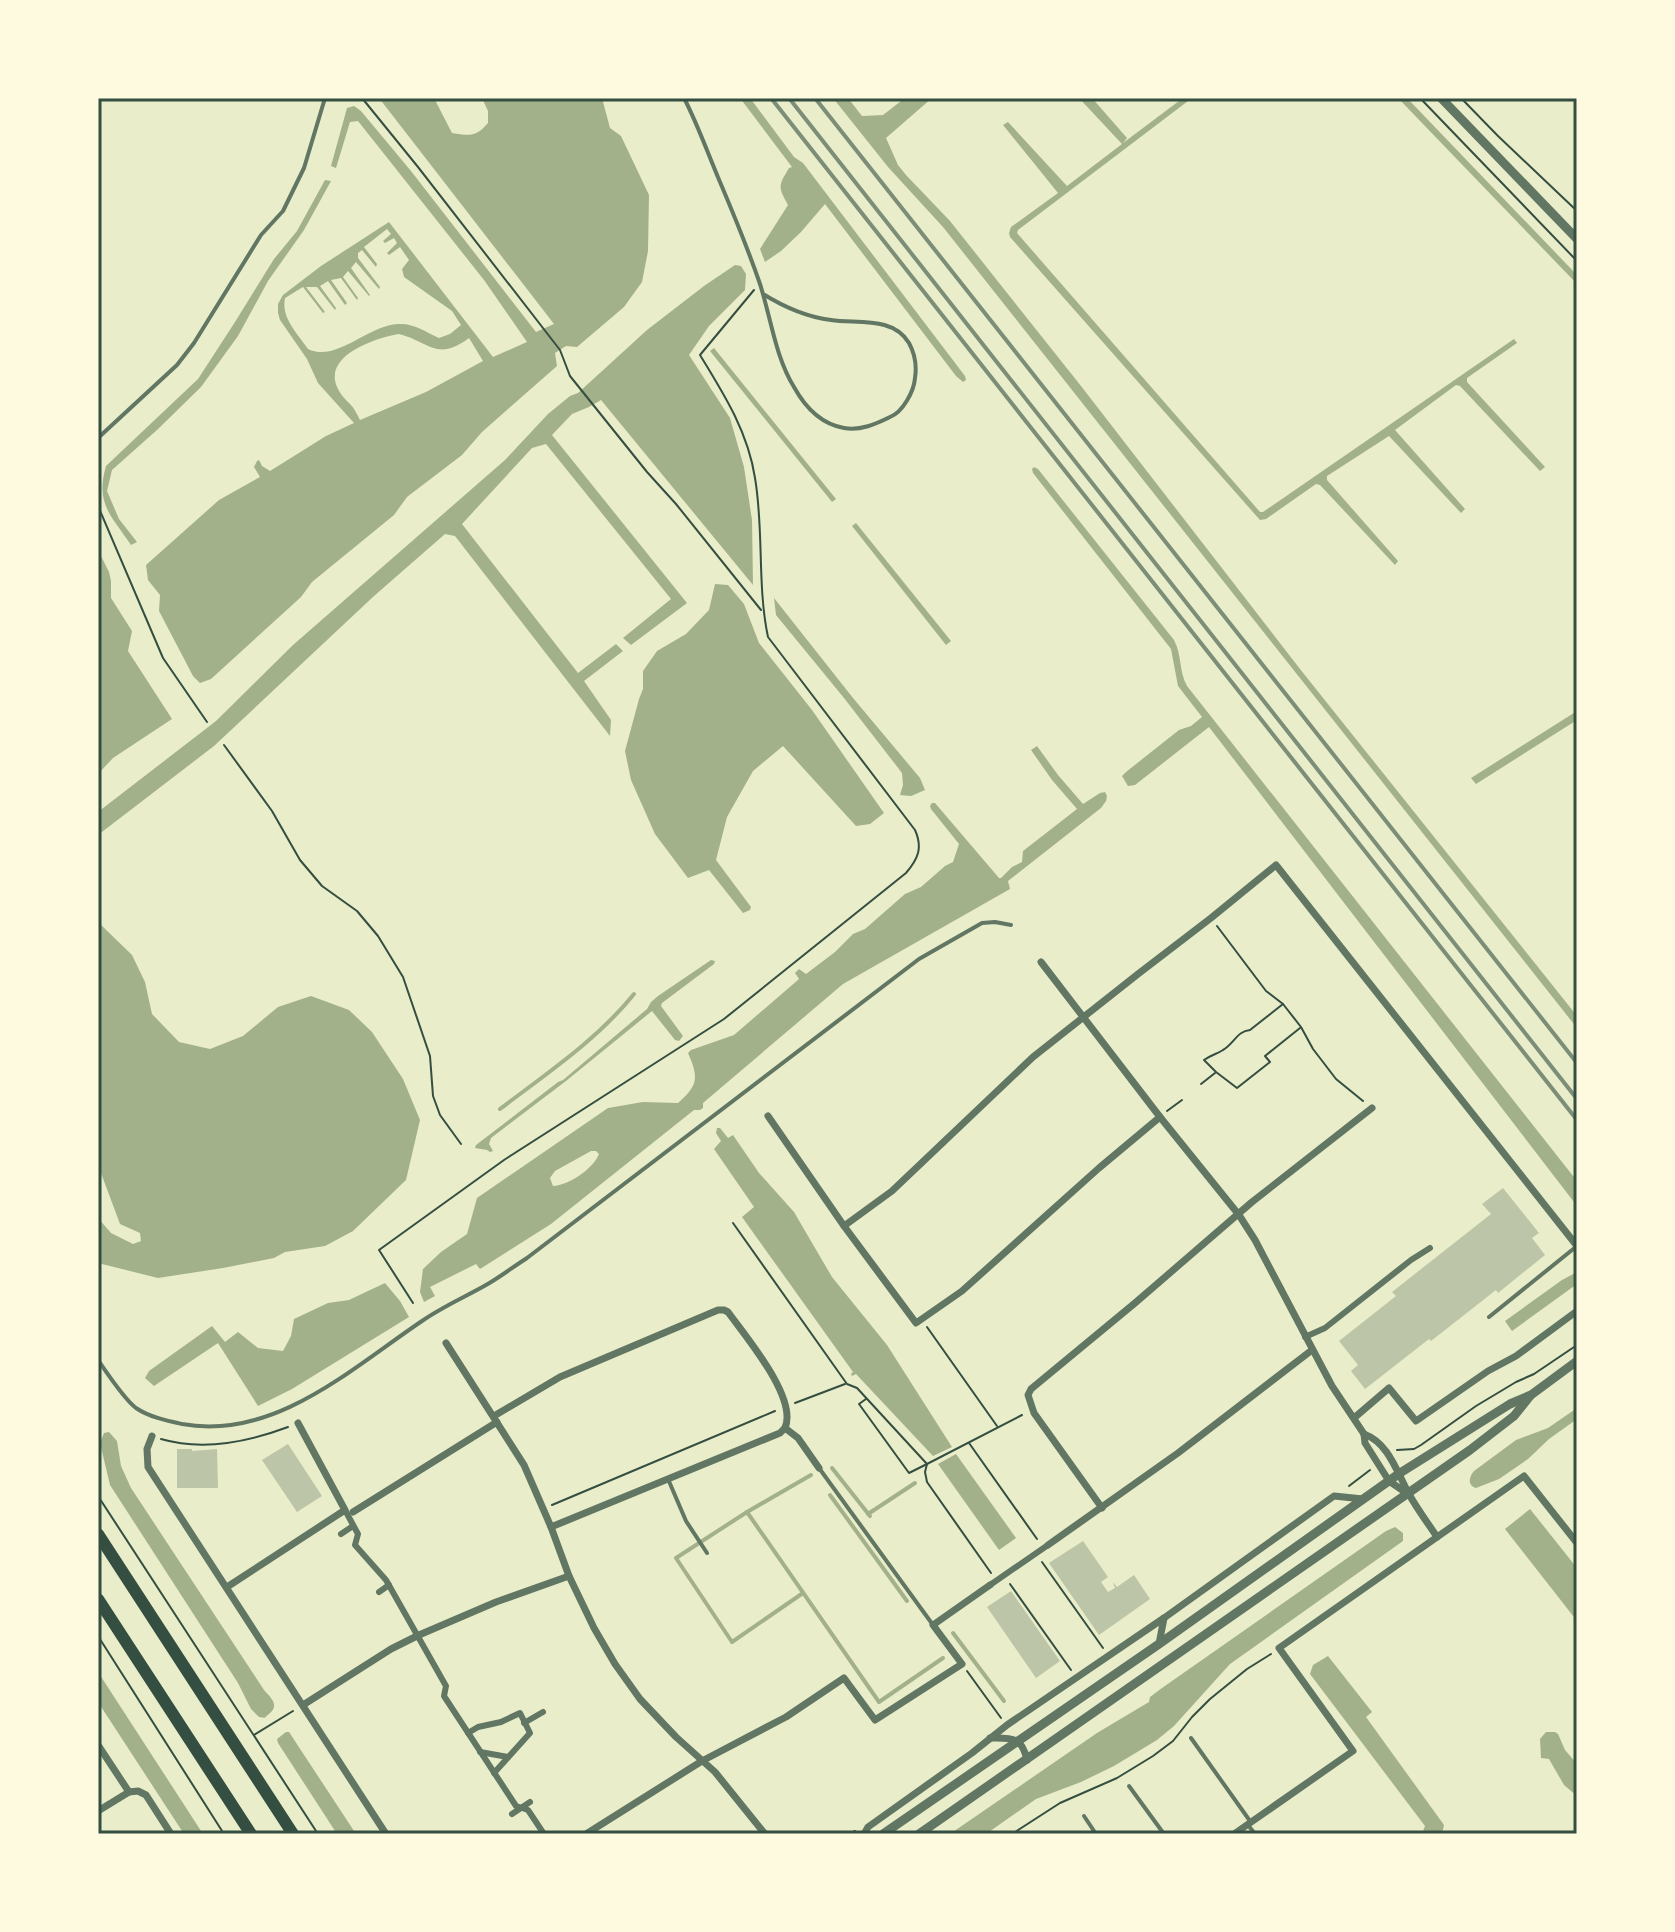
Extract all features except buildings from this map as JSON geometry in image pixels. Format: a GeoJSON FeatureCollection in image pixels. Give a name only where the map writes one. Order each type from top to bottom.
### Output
{"type":"FeatureCollection","features":[{"type":"Feature","properties":{"kind":"main road"},"geometry":{"type":"LineString","coordinates":[[98,1534],[293,1834]]}},
{"type":"Feature","properties":{"kind":"main road"},"geometry":{"type":"LineString","coordinates":[[98,1599],[251,1834]]}},
{"type":"Feature","properties":{"kind":"street"},"geometry":{"type":"LineString","coordinates":[[1441,98],[1577,239]]}},
{"type":"Feature","properties":{"kind":"street"},"geometry":{"type":"LineString","coordinates":[[844,1226],[890,1193],[1033,1057],[1276,865],[1577,1246]]}},
{"type":"Feature","properties":{"kind":"street"},"geometry":{"type":"LineString","coordinates":[[1041,962],[1239,1215],[1332,1386],[1364,1434],[1365,1443],[1377,1463],[1389,1481],[1408,1494]]}},
{"type":"Feature","properties":{"kind":"street"},"geometry":{"type":"LineString","coordinates":[[1102,1508],[1033,1411],[1028,1395],[1031,1389],[1369,1110]]}},
{"type":"Feature","properties":{"kind":"street"},"geometry":{"type":"LineString","coordinates":[[768,1116],[844,1226],[919,1321],[962,1291],[1160,1117]]}},
{"type":"Feature","properties":{"kind":"street"},"geometry":{"type":"LineString","coordinates":[[1305,1337],[1325,1328],[1430,1248]]}},
{"type":"Feature","properties":{"kind":"street"},"geometry":{"type":"LineString","coordinates":[[227,1587],[560,1377],[718,1310],[728,1312],[771,1372],[788,1418],[785,1428],[780,1433],[551,1527]]}},
{"type":"Feature","properties":{"kind":"street"},"geometry":{"type":"LineString","coordinates":[[1354,1418],[1389,1388],[1416,1421],[1488,1371],[1516,1356],[1577,1311]]}},
{"type":"Feature","properties":{"kind":"street"},"geometry":{"type":"LineString","coordinates":[[446,1343],[524,1465],[569,1576],[594,1628],[624,1678],[658,1718],[715,1772],[765,1834]]}},
{"type":"Feature","properties":{"kind":"street"},"geometry":{"type":"LineString","coordinates":[[586,1834],[702,1761],[786,1717],[844,1678],[875,1720],[962,1664],[933,1625],[1178,1453],[1312,1350]]}},
{"type":"Feature","properties":{"kind":"street"},"geometry":{"type":"LineString","coordinates":[[883,1834],[1400,1473],[1510,1404],[1531,1395],[1577,1361]]}},
{"type":"Feature","properties":{"kind":"street"},"geometry":{"type":"LineString","coordinates":[[919,1834],[1470,1450],[1514,1416],[1531,1395]]}},
{"type":"Feature","properties":{"kind":"street"},"geometry":{"type":"LineString","coordinates":[[298,1423],[348,1512],[358,1534],[355,1545],[393,1587],[446,1686],[444,1696],[516,1806],[528,1810],[544,1834]]}},
{"type":"Feature","properties":{"kind":"street"},"geometry":{"type":"LineString","coordinates":[[785,1428],[798,1438],[819,1468]]}},
{"type":"Feature","properties":{"kind":"street"},"geometry":{"type":"LineString","coordinates":[[1364,1434],[1373,1437],[1389,1455],[1408,1494],[1437,1537]]}},
{"type":"Feature","properties":{"kind":"street"},"geometry":{"type":"LineString","coordinates":[[152,1436],[147,1449],[148,1467],[386,1834]]}},
{"type":"Feature","properties":{"kind":"street"},"geometry":{"type":"LineString","coordinates":[[1234,1834],[1353,1751],[1279,1648],[1524,1476],[1577,1543]]}},
{"type":"Feature","properties":{"kind":"street"},"geometry":{"type":"LineString","coordinates":[[864,1834],[868,1827],[1007,1725],[1164,1618],[1334,1496],[1363,1499]]}},
{"type":"Feature","properties":{"kind":"street"},"geometry":{"type":"LineString","coordinates":[[341,1534],[353,1526]]}},
{"type":"Feature","properties":{"kind":"street"},"geometry":{"type":"LineString","coordinates":[[303,1705],[391,1649],[419,1635],[496,1602],[569,1576]]}},
{"type":"Feature","properties":{"kind":"street"},"geometry":{"type":"LineString","coordinates":[[379,1592],[393,1587]]}},
{"type":"Feature","properties":{"kind":"street"},"geometry":{"type":"LineString","coordinates":[[1159,1644],[1164,1618]]}},
{"type":"Feature","properties":{"kind":"street"},"geometry":{"type":"LineString","coordinates":[[1102,1683],[1114,1700]]}},
{"type":"Feature","properties":{"kind":"street"},"geometry":{"type":"LineString","coordinates":[[524,1723],[543,1712]]}},
{"type":"Feature","properties":{"kind":"street"},"geometry":{"type":"LineString","coordinates":[[468,1733],[520,1713],[530,1733],[494,1773]]}},
{"type":"Feature","properties":{"kind":"street"},"geometry":{"type":"LineString","coordinates":[[988,1739],[1012,1738],[1018,1741],[1027,1760]]}},
{"type":"Feature","properties":{"kind":"street"},"geometry":{"type":"LineString","coordinates":[[98,1745],[129,1792]]}},
{"type":"Feature","properties":{"kind":"street"},"geometry":{"type":"LineString","coordinates":[[480,1752],[508,1757]]}},
{"type":"Feature","properties":{"kind":"street"},"geometry":{"type":"LineString","coordinates":[[98,1811],[129,1792],[138,1791],[146,1795],[171,1834]]}},
{"type":"Feature","properties":{"kind":"street"},"geometry":{"type":"LineString","coordinates":[[512,1814],[530,1802]]}},
{"type":"Feature","properties":{"kind":"lane"},"geometry":{"type":"LineString","coordinates":[[98,438],[177,365],[261,235],[283,211],[304,168],[325,98]]}},
{"type":"Feature","properties":{"kind":"lane"},"geometry":{"type":"LineString","coordinates":[[684,98],[760,283],[763,294],[777,345],[792,384],[803,402],[818,417],[847,429],[869,426],[897,414],[914,386],[917,367],[906,338],[890,326],[831,320],[800,313],[763,294]]}},
{"type":"Feature","properties":{"kind":"lane"},"geometry":{"type":"LineString","coordinates":[[98,1360],[136,1408],[176,1423],[227,1426],[255,1421],[290,1407],[319,1392],[427,1318],[490,1283],[527,1258],[919,959],[982,923],[1011,925]]}},
{"type":"Feature","properties":{"kind":"lane"},"geometry":{"type":"LineString","coordinates":[[1489,1317],[1577,1246]]}},
{"type":"Feature","properties":{"kind":"lane"},"geometry":{"type":"LineString","coordinates":[[819,1468],[933,1625]]}},
{"type":"Feature","properties":{"kind":"lane"},"geometry":{"type":"LineString","coordinates":[[668,1479],[686,1521],[707,1553]]}},
{"type":"Feature","properties":{"kind":"lane"},"geometry":{"type":"LineString","coordinates":[[1191,1738],[1255,1834]]}},
{"type":"Feature","properties":{"kind":"lane"},"geometry":{"type":"LineString","coordinates":[[1129,1786],[1164,1834]]}},
{"type":"Feature","properties":{"kind":"lane"},"geometry":{"type":"LineString","coordinates":[[1084,1816],[1096,1834]]}},
{"type":"Feature","properties":{"kind":"path"},"geometry":{"type":"LineString","coordinates":[[362,98],[560,350],[570,376],[762,611]]}},
{"type":"Feature","properties":{"kind":"path"},"geometry":{"type":"LineString","coordinates":[[1420,98],[1577,261]]}},
{"type":"Feature","properties":{"kind":"path"},"geometry":{"type":"LineString","coordinates":[[1461,98],[1577,211]]}},
{"type":"Feature","properties":{"kind":"path"},"geometry":{"type":"LineString","coordinates":[[413,1303],[379,1250],[504,1160],[724,1019],[916,862],[920,840],[915,830],[768,637],[762,611],[755,478],[747,444],[735,413],[700,355],[760,283]]}},
{"type":"Feature","properties":{"kind":"path"},"geometry":{"type":"LineString","coordinates":[[98,506],[163,658],[207,722]]}},
{"type":"Feature","properties":{"kind":"path"},"geometry":{"type":"LineString","coordinates":[[224,745],[272,811],[300,860],[322,886],[357,911],[378,936],[403,977],[430,1056],[433,1096],[440,1115],[461,1144]]}},
{"type":"Feature","properties":{"kind":"path"},"geometry":{"type":"LineString","coordinates":[[1211,918],[1266,991],[1283,1004],[1301,1027],[1336,1079],[1369,1110]]}},
{"type":"Feature","properties":{"kind":"path"},"geometry":{"type":"LineString","coordinates":[[1237,1088],[1204,1060],[1225,1050],[1240,1033],[1250,1030],[1283,1004]]}},
{"type":"Feature","properties":{"kind":"path"},"geometry":{"type":"LineString","coordinates":[[1232,1091],[1270,1062],[1265,1056],[1301,1027]]}},
{"type":"Feature","properties":{"kind":"path"},"geometry":{"type":"LineString","coordinates":[[1201,1084],[1216,1072]]}},
{"type":"Feature","properties":{"kind":"path"},"geometry":{"type":"LineString","coordinates":[[1160,1117],[1182,1100]]}},
{"type":"Feature","properties":{"kind":"path"},"geometry":{"type":"LineString","coordinates":[[733,1223],[847,1384],[857,1388],[927,1464]]}},
{"type":"Feature","properties":{"kind":"path"},"geometry":{"type":"LineString","coordinates":[[919,1321],[998,1427]]}},
{"type":"Feature","properties":{"kind":"path"},"geometry":{"type":"LineString","coordinates":[[1389,1455],[1421,1445],[1476,1406],[1534,1374],[1577,1345]]}},
{"type":"Feature","properties":{"kind":"path"},"geometry":{"type":"LineString","coordinates":[[543,1508],[847,1384]]}},
{"type":"Feature","properties":{"kind":"path"},"geometry":{"type":"LineString","coordinates":[[867,1398],[859,1404],[909,1473],[1033,1411]]}},
{"type":"Feature","properties":{"kind":"path"},"geometry":{"type":"LineString","coordinates":[[152,1436],[172,1442],[222,1444],[272,1433],[298,1423]]}},
{"type":"Feature","properties":{"kind":"path"},"geometry":{"type":"LineString","coordinates":[[969,1442],[1046,1547]]}},
{"type":"Feature","properties":{"kind":"path"},"geometry":{"type":"LineString","coordinates":[[1334,1496],[1377,1463]]}},
{"type":"Feature","properties":{"kind":"path"},"geometry":{"type":"LineString","coordinates":[[927,1464],[927,1482],[994,1583]]}},
{"type":"Feature","properties":{"kind":"path"},"geometry":{"type":"LineString","coordinates":[[98,1496],[318,1834]]}},
{"type":"Feature","properties":{"kind":"path"},"geometry":{"type":"LineString","coordinates":[[1036,1554],[1108,1656]]}},
{"type":"Feature","properties":{"kind":"path"},"geometry":{"type":"LineString","coordinates":[[1004,1575],[1076,1678]]}},
{"type":"Feature","properties":{"kind":"path"},"geometry":{"type":"LineString","coordinates":[[98,1636],[224,1834]]}},
{"type":"Feature","properties":{"kind":"path"},"geometry":{"type":"LineString","coordinates":[[1012,1834],[1060,1803],[1117,1778],[1153,1756],[1173,1741],[1210,1699],[1279,1648]]}},
{"type":"Feature","properties":{"kind":"path"},"geometry":{"type":"LineString","coordinates":[[962,1664],[1007,1725]]}},
{"type":"Feature","properties":{"kind":"path"},"geometry":{"type":"LineString","coordinates":[[253,1735],[303,1705]]}},
{"type":"Feature","properties":{"kind":"shaded area"},"geometry":{"type":"Polygon","coordinates":[[[379,98],[434,98],[452,133],[468,135],[480,131],[488,123],[488,111],[482,98],[602,98],[610,128],[621,136],[649,195],[648,251],[642,282],[624,307],[577,347],[566,346],[555,353],[557,366],[482,432],[462,455],[407,497],[394,515],[312,582],[301,597],[211,679],[200,683],[193,676],[159,611],[160,595],[148,580],[146,565],[219,500],[260,477],[254,467],[257,461],[270,471],[326,436],[354,423],[318,383],[307,359],[280,320],[278,304],[283,295],[389,222],[493,357],[527,342],[484,280],[358,121],[350,122],[336,168],[331,166],[347,108],[354,106],[361,111],[536,332],[554,324],[379,98]],[[387,229],[364,247],[377,264],[376,267],[362,250],[358,253],[358,258],[379,289],[356,262],[351,268],[369,296],[348,271],[343,277],[357,300],[341,278],[331,280],[347,303],[345,305],[328,281],[320,286],[335,310],[317,287],[306,287],[323,313],[303,287],[285,298],[288,319],[308,349],[319,352],[341,348],[375,330],[398,324],[415,326],[439,338],[461,325],[452,311],[404,277],[402,269],[409,260],[400,247],[389,255],[387,253],[397,243],[394,238],[385,243],[383,241],[391,234],[387,229]],[[399,334],[365,344],[344,358],[337,367],[335,377],[338,389],[360,420],[426,392],[483,361],[469,338],[449,349],[441,349],[399,334]]]}},
{"type":"Feature","properties":{"kind":"shaded area"},"geometry":{"type":"Polygon","coordinates":[[[740,98],[750,98],[794,157],[803,163],[966,380],[963,382],[956,376],[825,204],[801,232],[765,262],[760,249],[788,205],[781,183],[792,167],[740,98]]]}},
{"type":"Feature","properties":{"kind":"shaded area"},"geometry":{"type":"Polygon","coordinates":[[[833,98],[848,98],[862,116],[883,115],[905,98],[932,98],[886,138],[898,165],[950,221],[1300,669],[1577,1016],[1577,1028],[943,227],[888,167],[833,98]]]}},
{"type":"Feature","properties":{"kind":"shaded area"},"geometry":{"type":"Polygon","coordinates":[[[1079,98],[1092,98],[1127,138],[1123,143],[1183,98],[1192,98],[1017,233],[1260,512],[1514,339],[1517,343],[1467,378],[1467,382],[1545,467],[1540,471],[1456,385],[1395,430],[1465,509],[1461,513],[1389,436],[1327,476],[1327,480],[1398,561],[1395,565],[1320,485],[1316,484],[1266,519],[1260,520],[1010,237],[1011,227],[1058,193],[1003,125],[1008,122],[1067,186],[1122,144],[1079,98]]]}},
{"type":"Feature","properties":{"kind":"shaded area"},"geometry":{"type":"Polygon","coordinates":[[[1398,98],[1407,98],[1577,275],[1577,284],[1398,98]]]}},
{"type":"Feature","properties":{"kind":"shaded area"},"geometry":{"type":"Polygon","coordinates":[[[325,180],[331,181],[304,230],[268,281],[238,336],[201,387],[112,470],[107,491],[119,519],[137,542],[131,545],[111,517],[104,500],[102,490],[106,466],[198,379],[274,259],[297,231],[325,180]]]}},
{"type":"Feature","properties":{"kind":"shaded area"},"geometry":{"type":"Polygon","coordinates":[[[735,265],[741,266],[746,274],[745,290],[709,326],[689,355],[730,418],[744,467],[752,520],[753,585],[601,400],[572,414],[552,435],[687,603],[631,645],[623,638],[671,599],[546,444],[532,448],[462,524],[578,673],[616,644],[623,651],[584,681],[611,720],[610,736],[455,536],[445,534],[214,746],[98,835],[98,812],[216,721],[293,645],[505,460],[548,414],[578,393],[647,330],[735,265]]]}},
{"type":"Feature","properties":{"kind":"shaded area"},"geometry":{"type":"Polygon","coordinates":[[[714,348],[836,499],[832,502],[710,351],[714,348]]]}},
{"type":"Feature","properties":{"kind":"shaded area"},"geometry":{"type":"Polygon","coordinates":[[[1034,467],[1174,640],[1187,686],[1577,1181],[1577,1206],[1209,727],[1135,785],[1128,786],[1122,776],[1126,772],[1179,730],[1191,726],[1202,717],[1178,686],[1171,649],[1033,473],[1034,467]]]}},
{"type":"Feature","properties":{"kind":"shaded area"},"geometry":{"type":"Polygon","coordinates":[[[856,523],[951,641],[946,645],[852,526],[856,523]]]}},
{"type":"Feature","properties":{"kind":"shaded area"},"geometry":{"type":"Polygon","coordinates":[[[98,550],[109,572],[111,598],[132,631],[128,651],[172,719],[113,758],[98,774],[98,550]]]}},
{"type":"Feature","properties":{"kind":"shaded area"},"geometry":{"type":"Polygon","coordinates":[[[715,584],[728,585],[744,604],[759,643],[812,710],[884,813],[870,824],[856,826],[783,746],[753,771],[727,817],[716,860],[751,907],[743,913],[709,870],[688,878],[655,834],[631,780],[625,751],[643,689],[643,671],[657,651],[686,634],[709,610],[715,584]]]}},
{"type":"Feature","properties":{"kind":"shaded area"},"geometry":{"type":"Polygon","coordinates":[[[774,598],[920,778],[925,790],[911,796],[900,795],[902,773],[776,615],[774,598]]]}},
{"type":"Feature","properties":{"kind":"shaded area"},"geometry":{"type":"Polygon","coordinates":[[[1577,711],[1577,720],[1476,784],[1471,778],[1577,711]]]}},
{"type":"Feature","properties":{"kind":"shaded area"},"geometry":{"type":"Polygon","coordinates":[[[1037,746],[1083,804],[1105,792],[1106,801],[1101,808],[1008,881],[1010,889],[843,984],[703,1103],[703,1108],[694,1110],[551,1224],[480,1269],[476,1264],[430,1287],[435,1296],[424,1302],[420,1292],[423,1269],[467,1234],[477,1198],[608,1108],[643,1102],[678,1103],[695,1081],[688,1053],[691,1050],[734,1035],[799,979],[795,973],[799,969],[806,974],[905,894],[921,887],[953,862],[959,844],[931,809],[932,803],[999,878],[1022,862],[1023,851],[1077,809],[1031,750],[1037,746]],[[596,1151],[555,1171],[550,1178],[553,1186],[566,1183],[586,1170],[596,1160],[599,1154],[596,1151]]]}},
{"type":"Feature","properties":{"kind":"shaded area"},"geometry":{"type":"Polygon","coordinates":[[[98,922],[132,955],[145,982],[152,1014],[179,1042],[210,1049],[243,1036],[278,1007],[311,996],[349,1010],[372,1032],[403,1079],[420,1120],[406,1180],[353,1231],[325,1246],[285,1252],[274,1258],[223,1268],[158,1278],[98,1263],[98,1218],[111,1233],[133,1244],[141,1241],[140,1233],[120,1224],[98,1165],[98,922]]]}},
{"type":"Feature","properties":{"kind":"shaded area"},"geometry":{"type":"Polygon","coordinates":[[[711,960],[715,961],[714,964],[662,1003],[661,1006],[683,1036],[679,1041],[652,1011],[491,1138],[489,1144],[493,1151],[475,1148],[563,1080],[647,1009],[658,996],[711,960]]]}},
{"type":"Feature","properties":{"kind":"shaded area"},"geometry":{"type":"Polygon","coordinates":[[[717,1128],[728,1138],[733,1135],[759,1173],[794,1212],[832,1277],[887,1345],[952,1447],[933,1456],[856,1374],[852,1376],[853,1372],[742,1217],[754,1207],[714,1149],[721,1141],[716,1133],[717,1128]]]}},
{"type":"Feature","properties":{"kind":"shaded area"},"geometry":{"type":"Polygon","coordinates":[[[1577,1272],[1577,1284],[1512,1331],[1505,1321],[1577,1272]]]}},
{"type":"Feature","properties":{"kind":"shaded area"},"geometry":{"type":"Polygon","coordinates":[[[385,1283],[409,1317],[292,1389],[258,1406],[218,1343],[154,1386],[145,1378],[149,1371],[212,1326],[225,1342],[238,1332],[258,1348],[283,1351],[291,1336],[294,1319],[328,1303],[349,1300],[385,1283]]]}},
{"type":"Feature","properties":{"kind":"shaded area"},"geometry":{"type":"Polygon","coordinates":[[[1577,1408],[1577,1419],[1528,1459],[1499,1479],[1476,1488],[1471,1485],[1470,1478],[1474,1471],[1516,1440],[1548,1428],[1577,1408]]]}},
{"type":"Feature","properties":{"kind":"shaded area"},"geometry":{"type":"Polygon","coordinates":[[[109,1432],[117,1441],[121,1466],[131,1488],[273,1702],[274,1708],[265,1717],[259,1717],[251,1709],[238,1683],[110,1485],[100,1443],[104,1433],[109,1432]]]}},
{"type":"Feature","properties":{"kind":"shaded area"},"geometry":{"type":"Polygon","coordinates":[[[956,1454],[1016,1538],[999,1550],[938,1464],[956,1454]]]}},
{"type":"Feature","properties":{"kind":"shaded area"},"geometry":{"type":"Polygon","coordinates":[[[1530,1509],[1577,1568],[1577,1621],[1505,1529],[1530,1509]]]}},
{"type":"Feature","properties":{"kind":"shaded area"},"geometry":{"type":"Polygon","coordinates":[[[1395,1527],[1403,1533],[1403,1541],[1230,1664],[1174,1726],[1157,1740],[1114,1766],[1036,1799],[986,1834],[950,1834],[1097,1733],[1149,1702],[1150,1697],[1162,1688],[1395,1527]]]}},
{"type":"Feature","properties":{"kind":"shaded area"},"geometry":{"type":"Polygon","coordinates":[[[1328,1656],[1372,1712],[1366,1717],[1444,1825],[1442,1834],[1422,1834],[1425,1826],[1310,1674],[1313,1665],[1328,1656]]]}},
{"type":"Feature","properties":{"kind":"shaded area"},"geometry":{"type":"Polygon","coordinates":[[[98,1672],[203,1834],[184,1834],[98,1702],[98,1672]]]}},
{"type":"Feature","properties":{"kind":"shaded area"},"geometry":{"type":"Polygon","coordinates":[[[289,1732],[356,1834],[337,1834],[278,1743],[277,1739],[289,1732]]]}},
{"type":"Feature","properties":{"kind":"shaded area"},"geometry":{"type":"Polygon","coordinates":[[[1546,1732],[1558,1734],[1565,1750],[1577,1764],[1577,1796],[1564,1785],[1549,1759],[1541,1758],[1540,1739],[1546,1732]]]}},
{"type":"Feature","properties":{"kind":"waterway"},"geometry":{"type":"LineString","coordinates":[[500,1109],[587,1041],[634,994]]}},
{"type":"Feature","properties":{"kind":"waterway"},"geometry":{"type":"LineString","coordinates":[[832,1468],[870,1516]]}},
{"type":"Feature","properties":{"kind":"waterway"},"geometry":{"type":"LineString","coordinates":[[803,1593],[732,1642],[676,1558],[811,1475]]}},
{"type":"Feature","properties":{"kind":"waterway"},"geometry":{"type":"LineString","coordinates":[[868,1514],[915,1483]]}},
{"type":"Feature","properties":{"kind":"waterway"},"geometry":{"type":"LineString","coordinates":[[830,1495],[907,1601]]}},
{"type":"Feature","properties":{"kind":"waterway"},"geometry":{"type":"LineString","coordinates":[[747,1512],[879,1702],[943,1658]]}},
{"type":"Feature","properties":{"kind":"waterway"},"geometry":{"type":"LineString","coordinates":[[953,1633],[1004,1701]]}},
{"type":"Feature","properties":{"kind":"railway"},"geometry":{"type":"LineString","coordinates":[[771,98],[1577,1120]]}},
{"type":"Feature","properties":{"kind":"railway"},"geometry":{"type":"LineString","coordinates":[[789,98],[1577,1099]]}},
{"type":"Feature","properties":{"kind":"railway"},"geometry":{"type":"LineString","coordinates":[[815,98],[1577,1063]]}}]}
